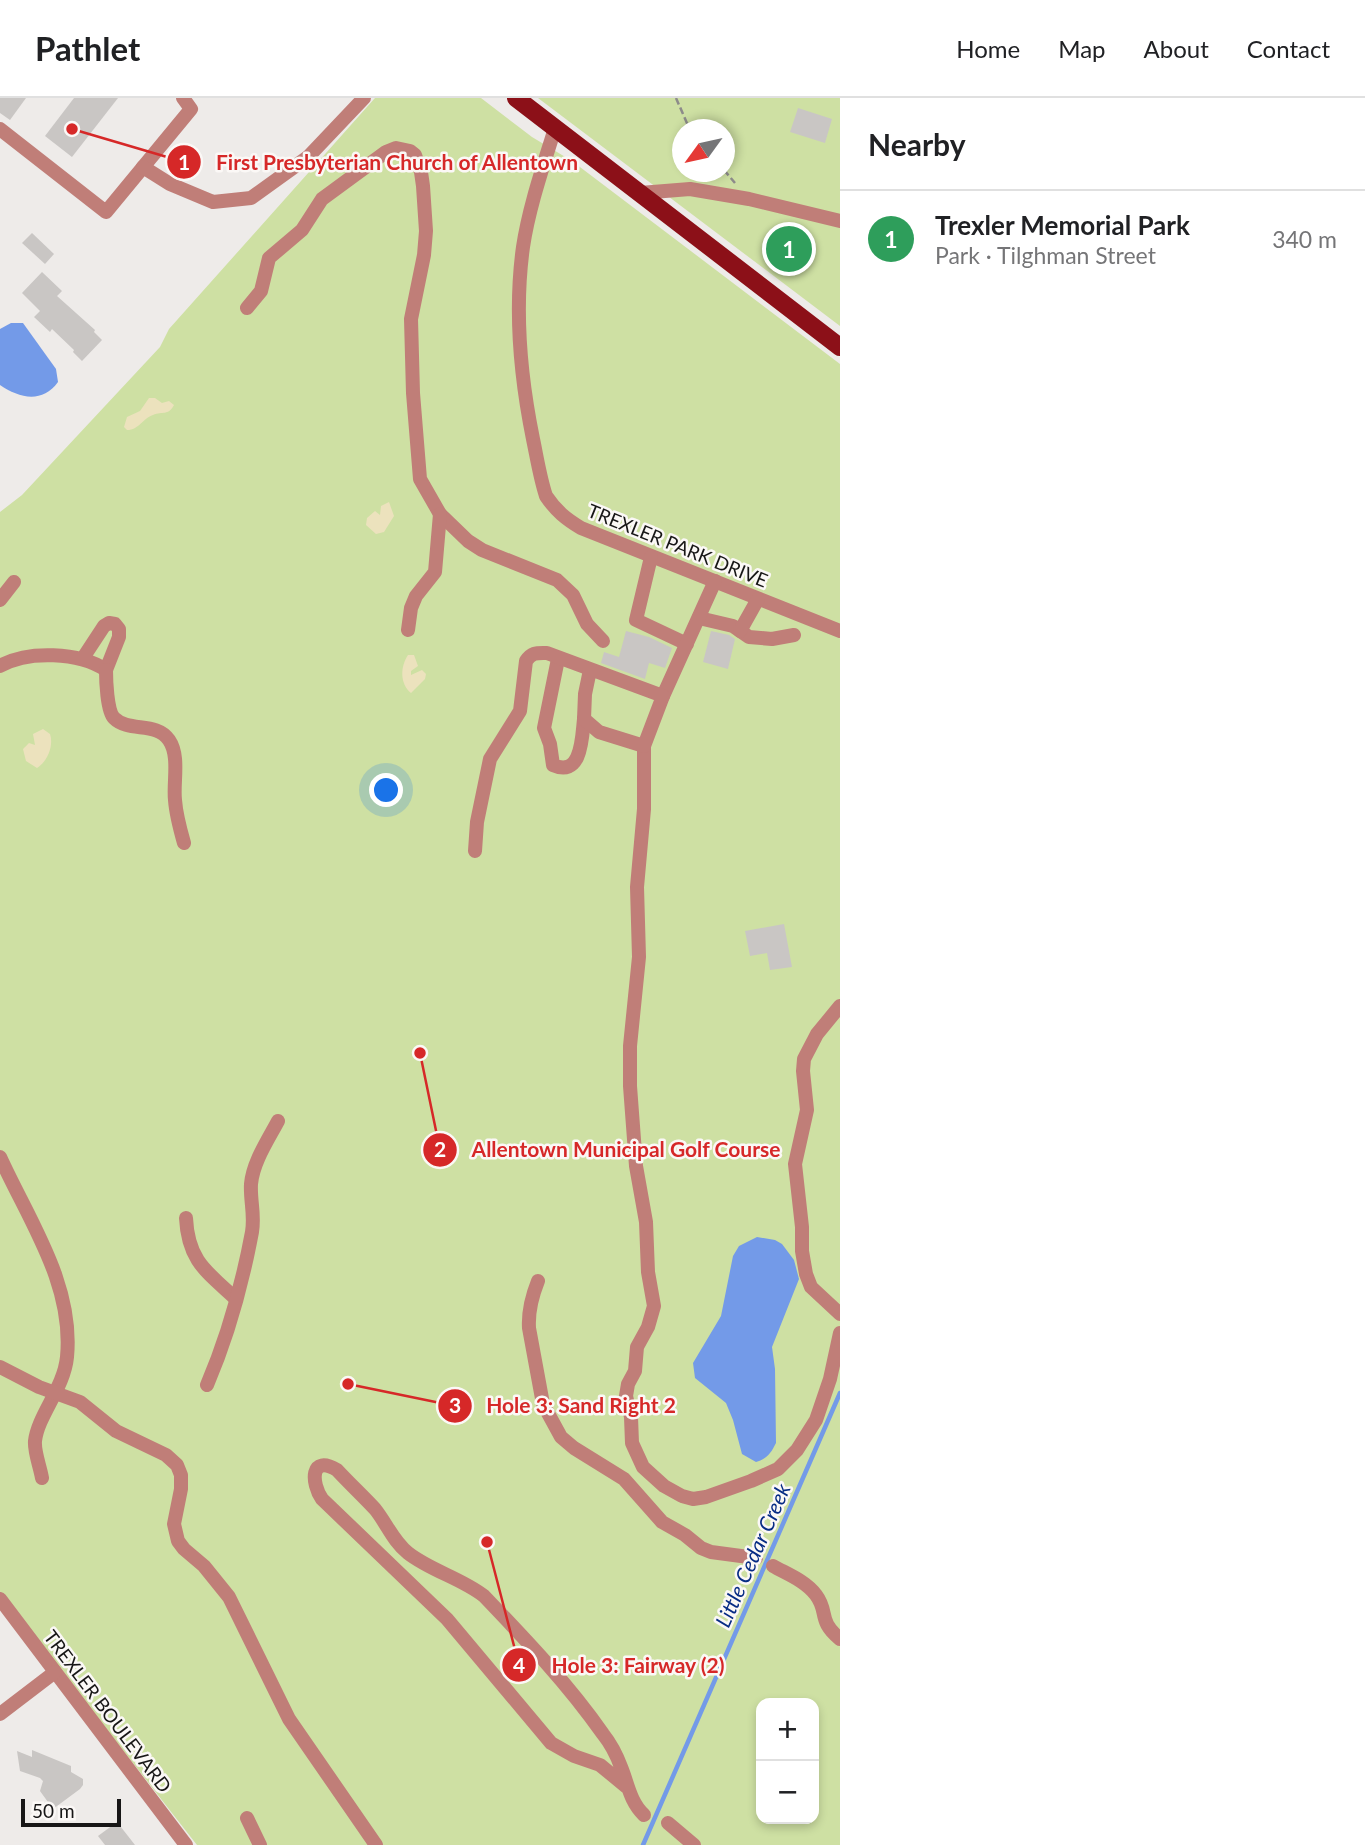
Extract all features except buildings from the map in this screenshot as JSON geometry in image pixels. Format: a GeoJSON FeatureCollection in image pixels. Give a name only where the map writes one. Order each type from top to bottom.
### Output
{"type":"FeatureCollection","features":[{"type":"Feature","properties":{"kind":"main road"},"geometry":{"type":"LineString","coordinates":[[516,98],[840,346]]}},
{"type":"Feature","properties":{"kind":"street"},"geometry":{"type":"LineString","coordinates":[[0,129],[106,212],[191,108],[183,98]]}},
{"type":"Feature","properties":{"kind":"street"},"geometry":{"type":"LineString","coordinates":[[143,167],[170,184],[213,202],[251,198],[308,156],[364,98]]}},
{"type":"Feature","properties":{"kind":"street","name":"TREXLER PARK DRIVE"},"geometry":{"type":"LineString","coordinates":[[555,128],[523,244],[518,290],[519,349],[527,410],[542,483],[554,508],[581,527],[840,631]]}},
{"type":"Feature","properties":{"kind":"street"},"geometry":{"type":"LineString","coordinates":[[247,308],[261,291],[268,258],[293,240],[322,199],[386,152],[396,148],[415,155],[421,172],[426,230],[424,256],[411,319],[417,467],[425,491],[453,529],[481,550],[557,580],[573,595],[587,624],[603,641]]}},
{"type":"Feature","properties":{"kind":"street"},"geometry":{"type":"LineString","coordinates":[[640,193],[690,189],[748,199],[840,221]]}},
{"type":"Feature","properties":{"kind":"street"},"geometry":{"type":"LineString","coordinates":[[408,630],[411,608],[416,596],[435,572],[440,514]]}},
{"type":"Feature","properties":{"kind":"street"},"geometry":{"type":"LineString","coordinates":[[651,557],[636,620],[687,643]]}},
{"type":"Feature","properties":{"kind":"street"},"geometry":{"type":"LineString","coordinates":[[715,581],[663,696],[644,746],[643,809],[637,887],[639,957],[629,1086],[654,1307],[649,1327],[637,1347],[635,1371],[628,1384],[626,1396],[631,1417],[632,1443],[643,1467],[664,1486],[693,1499],[706,1497],[778,1469],[797,1450],[816,1420],[830,1379],[840,1332]]}},
{"type":"Feature","properties":{"kind":"street"},"geometry":{"type":"LineString","coordinates":[[0,600],[15,582]]}},
{"type":"Feature","properties":{"kind":"street"},"geometry":{"type":"LineString","coordinates":[[740,631],[758,598]]}},
{"type":"Feature","properties":{"kind":"street"},"geometry":{"type":"LineString","coordinates":[[699,618],[733,626],[749,637],[772,639],[794,635]]}},
{"type":"Feature","properties":{"kind":"street"},"geometry":{"type":"LineString","coordinates":[[83,658],[104,626],[115,624],[119,629],[119,637],[106,670],[111,711],[114,718],[123,723],[159,731],[173,748],[174,798],[184,843]]}},
{"type":"Feature","properties":{"kind":"street"},"geometry":{"type":"LineString","coordinates":[[475,851],[477,822],[490,759],[520,711],[526,661],[534,653],[547,653],[663,696]]}},
{"type":"Feature","properties":{"kind":"street"},"geometry":{"type":"LineString","coordinates":[[0,666],[20,657],[83,658],[106,670]]}},
{"type":"Feature","properties":{"kind":"street"},"geometry":{"type":"LineString","coordinates":[[558,659],[544,728],[553,765],[557,767],[571,764],[578,758],[582,747],[585,694],[590,670]]}},
{"type":"Feature","properties":{"kind":"street"},"geometry":{"type":"LineString","coordinates":[[584,719],[599,732],[644,746]]}},
{"type":"Feature","properties":{"kind":"street"},"geometry":{"type":"LineString","coordinates":[[840,1006],[817,1034],[804,1059],[807,1110],[795,1164],[806,1274],[811,1287],[840,1314]]}},
{"type":"Feature","properties":{"kind":"street"},"geometry":{"type":"LineString","coordinates":[[207,1385],[226,1340],[255,1217],[251,1182],[259,1157],[278,1121]]}},
{"type":"Feature","properties":{"kind":"street"},"geometry":{"type":"LineString","coordinates":[[0,1157],[50,1260],[67,1317],[67,1358],[56,1394],[35,1444],[42,1478]]}},
{"type":"Feature","properties":{"kind":"street"},"geometry":{"type":"LineString","coordinates":[[186,1218],[187,1238],[194,1256],[209,1275],[236,1299]]}},
{"type":"Feature","properties":{"kind":"street"},"geometry":{"type":"LineString","coordinates":[[538,1281],[528,1317],[530,1336],[543,1404],[561,1437],[573,1448],[624,1479],[662,1522],[701,1548],[711,1552],[756,1558]]}},
{"type":"Feature","properties":{"kind":"street"},"geometry":{"type":"LineString","coordinates":[[0,1367],[56,1394],[80,1402],[116,1431],[166,1455],[177,1465],[181,1475],[174,1524],[178,1541],[204,1566],[229,1597],[289,1719],[376,1845]]}},
{"type":"Feature","properties":{"kind":"street"},"geometry":{"type":"LineString","coordinates":[[628,1788],[600,1765],[551,1744],[447,1619],[322,1499],[314,1487],[313,1476],[317,1469],[322,1465],[329,1465],[337,1470],[376,1511],[407,1552],[484,1596],[545,1662],[604,1735],[622,1769],[628,1788],[645,1815]]}},
{"type":"Feature","properties":{"kind":"street"},"geometry":{"type":"LineString","coordinates":[[773,1566],[817,1595],[826,1625],[840,1639]]}},
{"type":"Feature","properties":{"kind":"street","name":"TREXLER BOULEVARD"},"geometry":{"type":"LineString","coordinates":[[0,1599],[186,1845]]}},
{"type":"Feature","properties":{"kind":"street"},"geometry":{"type":"LineString","coordinates":[[0,1714],[55,1672]]}},
{"type":"Feature","properties":{"kind":"street"},"geometry":{"type":"LineString","coordinates":[[247,1818],[260,1845]]}},
{"type":"Feature","properties":{"kind":"street"},"geometry":{"type":"LineString","coordinates":[[684,1845],[668,1823],[694,1845]]}},
{"type":"Feature","properties":{"kind":"path"},"geometry":{"type":"LineString","coordinates":[[676,98],[685,119]]}},
{"type":"Feature","properties":{"kind":"green space"},"geometry":{"type":"Polygon","coordinates":[[[375,98],[481,98],[532,137],[572,161],[840,364],[840,1845],[197,1845],[0,1593],[0,512],[22,495],[160,347],[169,329],[375,98]]]}},
{"type":"Feature","properties":{"kind":"green space"},"geometry":{"type":"Polygon","coordinates":[[[538,98],[840,98],[840,326],[538,98]]]}},
{"type":"Feature","properties":{"kind":"sand"},"geometry":{"type":"Polygon","coordinates":[[[149,398],[155,398],[162,403],[169,401],[174,405],[167,412],[153,415],[135,428],[127,430],[124,427],[127,417],[140,411],[149,398]]]}},
{"type":"Feature","properties":{"kind":"sand"},"geometry":{"type":"Polygon","coordinates":[[[389,502],[394,516],[384,532],[376,534],[366,525],[367,518],[375,511],[380,515],[381,506],[389,502]]]}},
{"type":"Feature","properties":{"kind":"sand"},"geometry":{"type":"Polygon","coordinates":[[[408,655],[414,655],[418,666],[411,671],[411,675],[422,670],[426,674],[425,679],[411,693],[402,675],[408,655]]]}},
{"type":"Feature","properties":{"kind":"sand"},"geometry":{"type":"Polygon","coordinates":[[[43,729],[50,734],[51,744],[47,758],[37,768],[26,761],[23,749],[29,743],[35,745],[33,734],[43,729]]]}},
{"type":"Feature","properties":{"kind":"water"},"geometry":{"type":"Polygon","coordinates":[[[11,323],[23,323],[56,369],[58,382],[45,394],[22,396],[0,385],[0,329],[11,323]]]}},
{"type":"Feature","properties":{"kind":"water"},"geometry":{"type":"Polygon","coordinates":[[[757,1237],[782,1244],[794,1260],[799,1279],[772,1347],[776,1443],[768,1455],[756,1462],[742,1454],[726,1403],[695,1378],[693,1363],[721,1316],[733,1256],[739,1246],[757,1237]]]}},
{"type":"Feature","properties":{"kind":"waterway","name":"Little Cedar Creek"},"geometry":{"type":"LineString","coordinates":[[643,1845],[840,1393]]}},
{"type":"Feature","properties":{"kind":"place","name":"First Presbyterian Church of Allentown"},"geometry":{"type":"Point","coordinates":[72,129]}},
{"type":"Feature","properties":{"kind":"place","name":"Trexler Memorial Park"},"geometry":{"type":"Point","coordinates":[789,249]}},
{"type":"Feature","properties":{"kind":"place","name":"Allentown Municipal Golf Course"},"geometry":{"type":"Point","coordinates":[420,1053]}},
{"type":"Feature","properties":{"kind":"place","name":"Hole 3: Sand Right 2"},"geometry":{"type":"Point","coordinates":[348,1384]}},
{"type":"Feature","properties":{"kind":"place","name":"Hole 3: Fairway (2)"},"geometry":{"type":"Point","coordinates":[487,1542]}}]}
